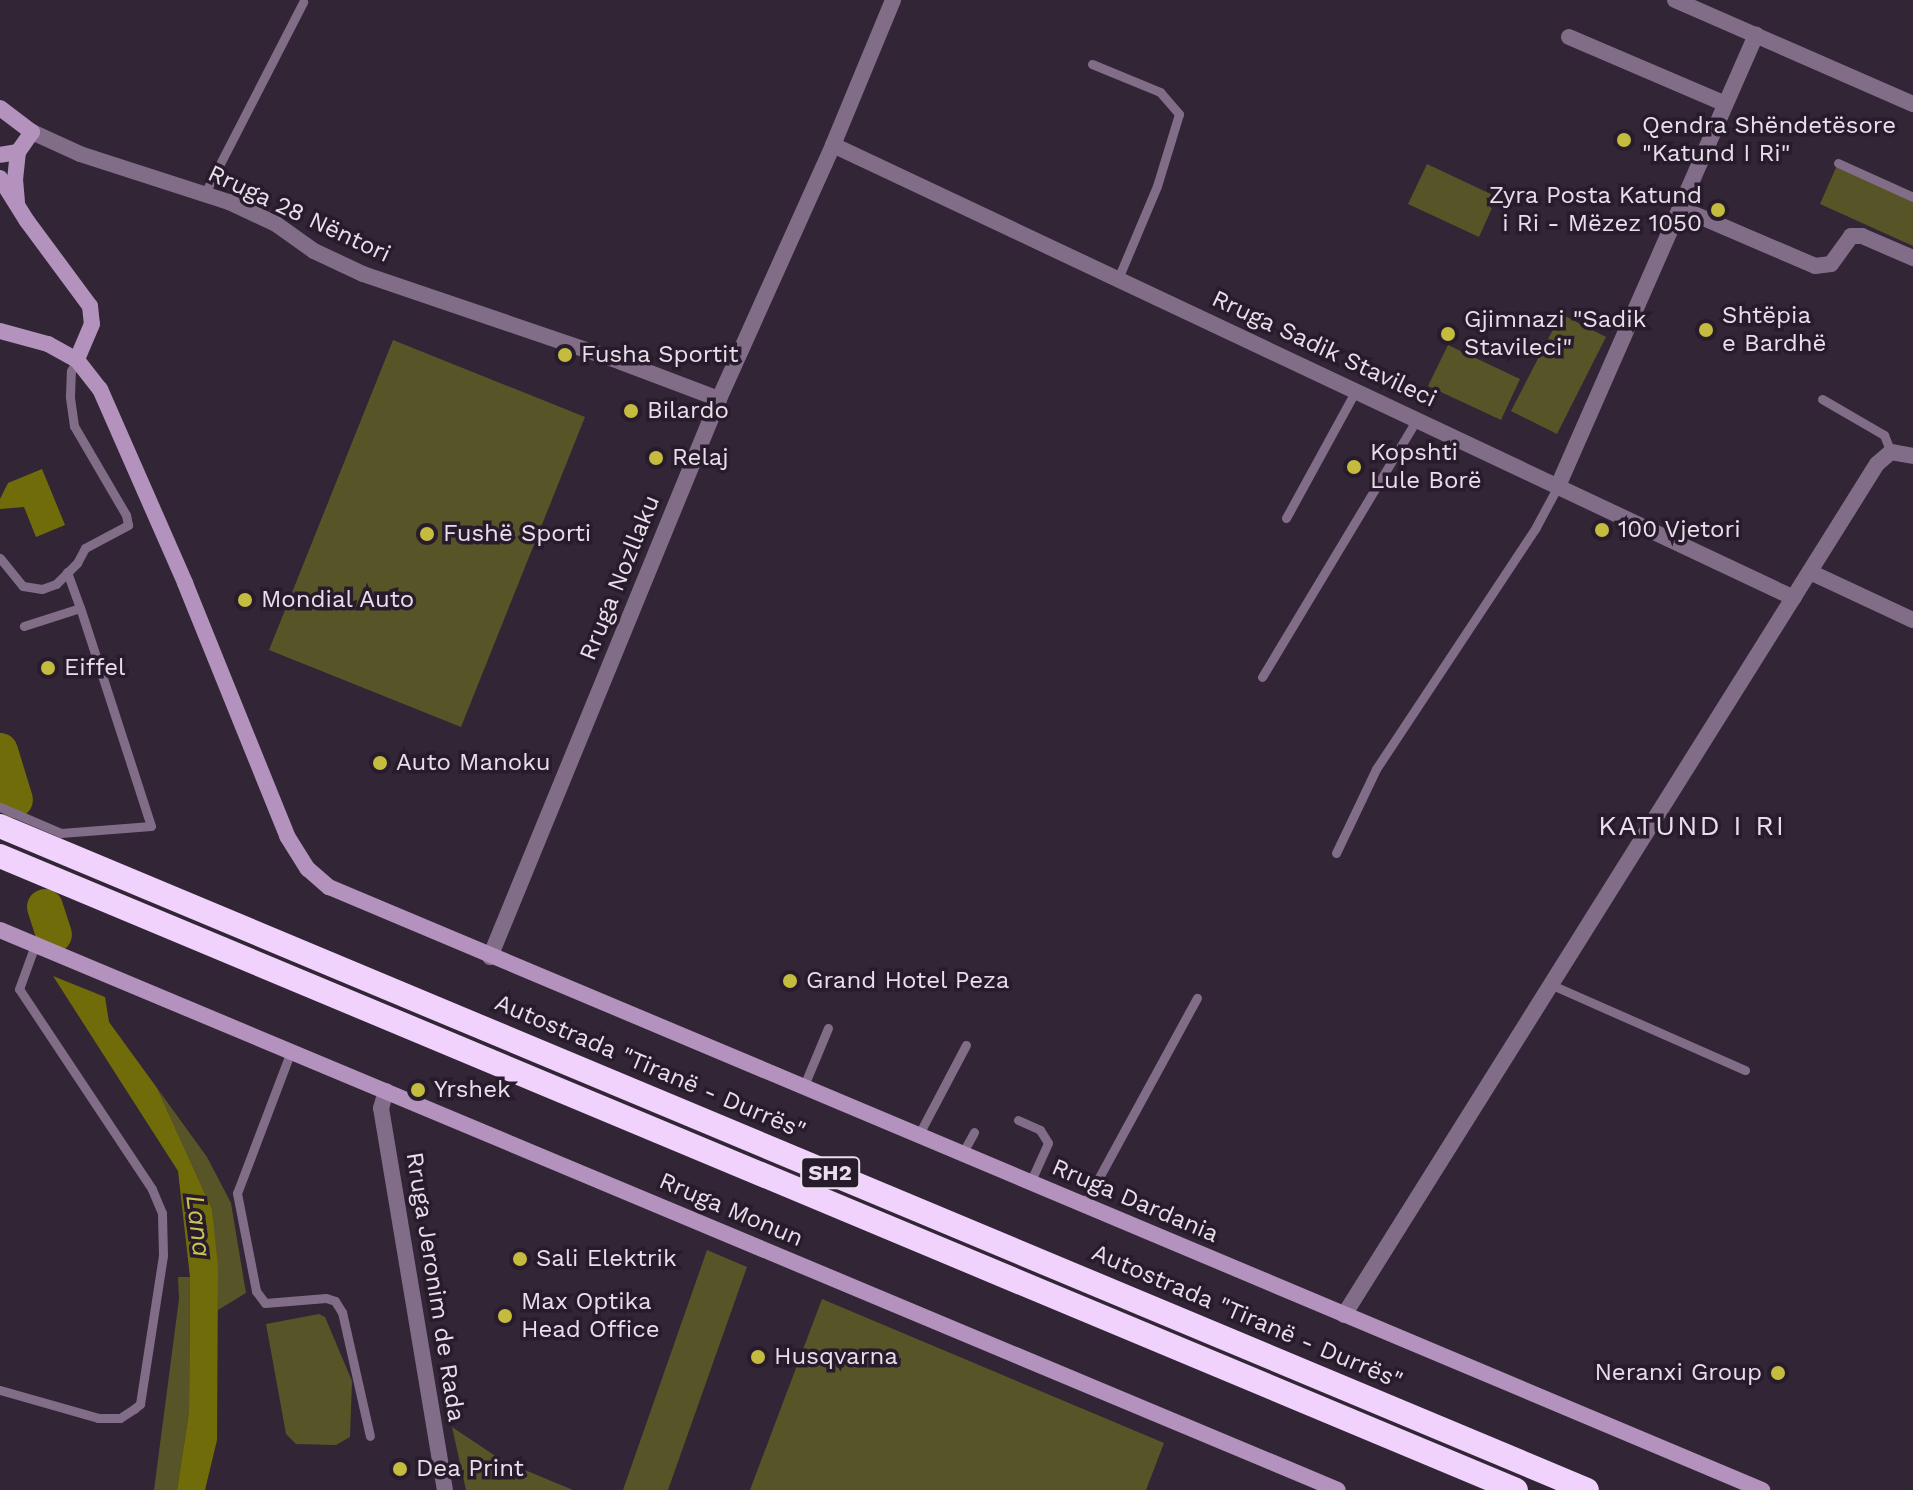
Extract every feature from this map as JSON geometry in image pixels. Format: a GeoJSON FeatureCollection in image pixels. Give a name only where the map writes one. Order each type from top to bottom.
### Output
{"type":"FeatureCollection","features":[{"type":"Feature","properties":{"kind":"highway","name":"Autostrada \"Tiranë - Durrës\""},"geometry":{"type":"LineString","coordinates":[[0,826],[1587,1490]]}},
{"type":"Feature","properties":{"kind":"highway","name":"SH2"},"geometry":{"type":"LineString","coordinates":[[0,856],[1516,1490]]}},
{"type":"Feature","properties":{"kind":"main road","name":"Rruga 28 Nëntori"},"geometry":{"type":"LineString","coordinates":[[0,108],[32,132]]}},
{"type":"Feature","properties":{"kind":"main road"},"geometry":{"type":"LineString","coordinates":[[20,211],[15,180],[18,152],[32,132]]}},
{"type":"Feature","properties":{"kind":"main road"},"geometry":{"type":"LineString","coordinates":[[0,155],[18,152]]}},
{"type":"Feature","properties":{"kind":"main road"},"geometry":{"type":"LineString","coordinates":[[0,178],[20,211],[90,306],[92,324],[77,360],[48,344],[0,331]]}},
{"type":"Feature","properties":{"kind":"main road","name":"Rruga Dardania"},"geometry":{"type":"LineString","coordinates":[[77,360],[100,389],[130,453],[298,857],[339,894],[1762,1490]]}},
{"type":"Feature","properties":{"kind":"main road","name":"Rruga Monun"},"geometry":{"type":"LineString","coordinates":[[0,930],[1338,1490]]}},
{"type":"Feature","properties":{"kind":"street","name":"Rruga Nozllaku"},"geometry":{"type":"LineString","coordinates":[[490,957],[719,399],[833,145],[893,0]]}},
{"type":"Feature","properties":{"kind":"street"},"geometry":{"type":"LineString","coordinates":[[1675,0],[1913,104]]}},
{"type":"Feature","properties":{"kind":"street"},"geometry":{"type":"LineString","coordinates":[[1558,486],[1756,35]]}},
{"type":"Feature","properties":{"kind":"street"},"geometry":{"type":"LineString","coordinates":[[1569,37],[1725,104]]}},
{"type":"Feature","properties":{"kind":"street","name":"Rruga 28 Nëntori"},"geometry":{"type":"LineString","coordinates":[[32,132],[80,154],[205,193],[276,224],[314,251],[363,274],[621,362],[719,399]]}},
{"type":"Feature","properties":{"kind":"street","name":"Rruga Sadik Stavileci"},"geometry":{"type":"LineString","coordinates":[[833,145],[1794,598]]}},
{"type":"Feature","properties":{"kind":"street"},"geometry":{"type":"LineString","coordinates":[[1680,208],[1815,266],[1831,264],[1839,257],[1851,236],[1862,236],[1913,258]]}},
{"type":"Feature","properties":{"kind":"street"},"geometry":{"type":"LineString","coordinates":[[1891,452],[1913,456]]}},
{"type":"Feature","properties":{"kind":"street"},"geometry":{"type":"LineString","coordinates":[[1891,452],[1913,468]]}},
{"type":"Feature","properties":{"kind":"street"},"geometry":{"type":"LineString","coordinates":[[1344,1315],[1877,464],[1891,452]]}},
{"type":"Feature","properties":{"kind":"street"},"geometry":{"type":"LineString","coordinates":[[1810,572],[1913,620]]}},
{"type":"Feature","properties":{"kind":"street","name":"Rruga Jeronim de Rada"},"geometry":{"type":"LineString","coordinates":[[386,1091],[381,1108],[445,1490]]}},
{"type":"Feature","properties":{"kind":"lane"},"geometry":{"type":"LineString","coordinates":[[205,193],[303,2]]}},
{"type":"Feature","properties":{"kind":"lane"},"geometry":{"type":"LineString","coordinates":[[1092,64],[1160,92],[1179,114],[1157,186],[1118,279]]}},
{"type":"Feature","properties":{"kind":"lane"},"geometry":{"type":"LineString","coordinates":[[1838,163],[1913,197]]}},
{"type":"Feature","properties":{"kind":"lane"},"geometry":{"type":"LineString","coordinates":[[0,558],[23,586],[42,589],[56,584],[85,548],[128,525],[126,515],[74,426],[70,384],[77,360]]}},
{"type":"Feature","properties":{"kind":"lane"},"geometry":{"type":"LineString","coordinates":[[1286,518],[1356,390]]}},
{"type":"Feature","properties":{"kind":"lane"},"geometry":{"type":"LineString","coordinates":[[1822,399],[1884,435],[1891,452]]}},
{"type":"Feature","properties":{"kind":"lane"},"geometry":{"type":"LineString","coordinates":[[1262,677],[1417,419]]}},
{"type":"Feature","properties":{"kind":"lane"},"geometry":{"type":"LineString","coordinates":[[1336,853],[1376,769],[1536,527],[1558,486]]}},
{"type":"Feature","properties":{"kind":"lane"},"geometry":{"type":"LineString","coordinates":[[0,807],[61,833],[151,826],[67,572]]}},
{"type":"Feature","properties":{"kind":"lane"},"geometry":{"type":"LineString","coordinates":[[24,626],[80,608]]}},
{"type":"Feature","properties":{"kind":"lane"},"geometry":{"type":"LineString","coordinates":[[0,1390],[98,1418],[120,1418],[134,1409],[140,1404],[163,1255],[162,1213],[152,1189],[19,989],[35,945]]}},
{"type":"Feature","properties":{"kind":"lane"},"geometry":{"type":"LineString","coordinates":[[1552,985],[1745,1070]]}},
{"type":"Feature","properties":{"kind":"lane"},"geometry":{"type":"LineString","coordinates":[[1084,1205],[1197,998]]}},
{"type":"Feature","properties":{"kind":"lane"},"geometry":{"type":"LineString","coordinates":[[803,1088],[828,1028]]}},
{"type":"Feature","properties":{"kind":"lane"},"geometry":{"type":"LineString","coordinates":[[918,1136],[966,1045]]}},
{"type":"Feature","properties":{"kind":"lane"},"geometry":{"type":"LineString","coordinates":[[291,1051],[237,1193],[256,1291],[265,1303],[326,1298],[335,1301],[342,1312],[370,1436]]}},
{"type":"Feature","properties":{"kind":"lane"},"geometry":{"type":"LineString","coordinates":[[1018,1120],[1040,1130],[1048,1143],[1030,1183]]}},
{"type":"Feature","properties":{"kind":"lane"},"geometry":{"type":"LineString","coordinates":[[962,1154],[974,1132]]}},
{"type":"Feature","properties":{"kind":"shaded area"},"geometry":{"type":"Polygon","coordinates":[[[1838,163],[1913,197],[1913,246],[1820,204],[1838,163]]]}},
{"type":"Feature","properties":{"kind":"shaded area"},"geometry":{"type":"Polygon","coordinates":[[[1427,164],[1497,197],[1479,237],[1408,204],[1427,164]]]}},
{"type":"Feature","properties":{"kind":"shaded area"},"geometry":{"type":"Polygon","coordinates":[[[1561,314],[1606,337],[1557,434],[1511,411],[1561,314]]]}},
{"type":"Feature","properties":{"kind":"shaded area","name":"Fushë Sporti"},"geometry":{"type":"Polygon","coordinates":[[[393,340],[585,417],[461,727],[269,650],[393,340]]]}},
{"type":"Feature","properties":{"kind":"shaded area"},"geometry":{"type":"Polygon","coordinates":[[[1448,345],[1520,379],[1501,420],[1428,386],[1448,345]]]}},
{"type":"Feature","properties":{"kind":"shaded area"},"geometry":{"type":"Polygon","coordinates":[[[157,1088],[207,1157],[231,1203],[246,1293],[218,1310],[212,1209],[157,1088]]]}},
{"type":"Feature","properties":{"kind":"shaded area"},"geometry":{"type":"Polygon","coordinates":[[[707,1250],[747,1267],[668,1490],[623,1490],[707,1250]]]}},
{"type":"Feature","properties":{"kind":"shaded area"},"geometry":{"type":"Polygon","coordinates":[[[178,1277],[190,1277],[189,1412],[177,1490],[154,1490],[179,1299],[178,1277]]]}},
{"type":"Feature","properties":{"kind":"shaded area"},"geometry":{"type":"Polygon","coordinates":[[[822,1299],[1164,1443],[1146,1490],[750,1490],[822,1299]]]}},
{"type":"Feature","properties":{"kind":"shaded area"},"geometry":{"type":"Polygon","coordinates":[[[319,1314],[325,1317],[352,1381],[350,1437],[336,1445],[296,1444],[286,1434],[266,1324],[319,1314]]]}},
{"type":"Feature","properties":{"kind":"shaded area"},"geometry":{"type":"Polygon","coordinates":[[[452,1427],[503,1461],[573,1490],[466,1490],[452,1427]]]}},
{"type":"Feature","properties":{"kind":"water"},"geometry":{"type":"Polygon","coordinates":[[[42,469],[65,525],[36,537],[24,507],[0,509],[0,499],[8,483],[42,469]]]}},
{"type":"Feature","properties":{"kind":"water"},"geometry":{"type":"Polygon","coordinates":[[[53,976],[105,997],[109,1022],[157,1088],[212,1209],[218,1268],[217,1440],[205,1490],[177,1490],[189,1412],[190,1277],[178,1171],[53,976]]]}},
{"type":"Feature","properties":{"kind":"waterway","name":"Lana"},"geometry":{"type":"LineString","coordinates":[[0,751],[15,800]]}},
{"type":"Feature","properties":{"kind":"waterway","name":"Lana"},"geometry":{"type":"LineString","coordinates":[[45,907],[54,935]]}},
{"type":"Feature","properties":{"kind":"place","name":"Qendra Shëndetësore \"Katund I Ri\""},"geometry":{"type":"Point","coordinates":[1624,140]}},
{"type":"Feature","properties":{"kind":"place","name":"Zyra Posta Katund i Ri - Mëzez 1050"},"geometry":{"type":"Point","coordinates":[1718,210]}},
{"type":"Feature","properties":{"kind":"place","name":"Shtëpia e Bardhë"},"geometry":{"type":"Point","coordinates":[1706,330]}},
{"type":"Feature","properties":{"kind":"place","name":"Gjimnazi \"Sadik Stavileci\""},"geometry":{"type":"Point","coordinates":[1448,334]}},
{"type":"Feature","properties":{"kind":"place","name":"Fusha Sportit"},"geometry":{"type":"Point","coordinates":[565,355]}},
{"type":"Feature","properties":{"kind":"place","name":"Bilardo"},"geometry":{"type":"Point","coordinates":[631,411]}},
{"type":"Feature","properties":{"kind":"place","name":"Relaj"},"geometry":{"type":"Point","coordinates":[656,458]}},
{"type":"Feature","properties":{"kind":"place","name":"Kopshti Lule Borë"},"geometry":{"type":"Point","coordinates":[1354,467]}},
{"type":"Feature","properties":{"kind":"place","name":"100 Vjetori"},"geometry":{"type":"Point","coordinates":[1602,530]}},
{"type":"Feature","properties":{"kind":"place","name":"Fushë Sporti"},"geometry":{"type":"Point","coordinates":[427,534]}},
{"type":"Feature","properties":{"kind":"place","name":"Mondial Auto"},"geometry":{"type":"Point","coordinates":[245,600]}},
{"type":"Feature","properties":{"kind":"place","name":"Eiffel"},"geometry":{"type":"Point","coordinates":[48,668]}},
{"type":"Feature","properties":{"kind":"place","name":"Auto Manoku"},"geometry":{"type":"Point","coordinates":[380,763]}},
{"type":"Feature","properties":{"kind":"place","name":"Grand Hotel Peza"},"geometry":{"type":"Point","coordinates":[790,981]}},
{"type":"Feature","properties":{"kind":"place","name":"Yrshek"},"geometry":{"type":"Point","coordinates":[418,1090]}},
{"type":"Feature","properties":{"kind":"place","name":"Sali Elektrik"},"geometry":{"type":"Point","coordinates":[520,1259]}},
{"type":"Feature","properties":{"kind":"place","name":"Max Optika Head Office"},"geometry":{"type":"Point","coordinates":[505,1316]}},
{"type":"Feature","properties":{"kind":"place","name":"Husqvarna"},"geometry":{"type":"Point","coordinates":[758,1357]}},
{"type":"Feature","properties":{"kind":"place","name":"Neranxi Group"},"geometry":{"type":"Point","coordinates":[1778,1373]}},
{"type":"Feature","properties":{"kind":"place","name":"Dea Print"},"geometry":{"type":"Point","coordinates":[400,1469]}},
{"type":"Feature","properties":{"kind":"district","name":"KATUND I RI"},"geometry":{"type":"Point","coordinates":[1692,826]}}]}
